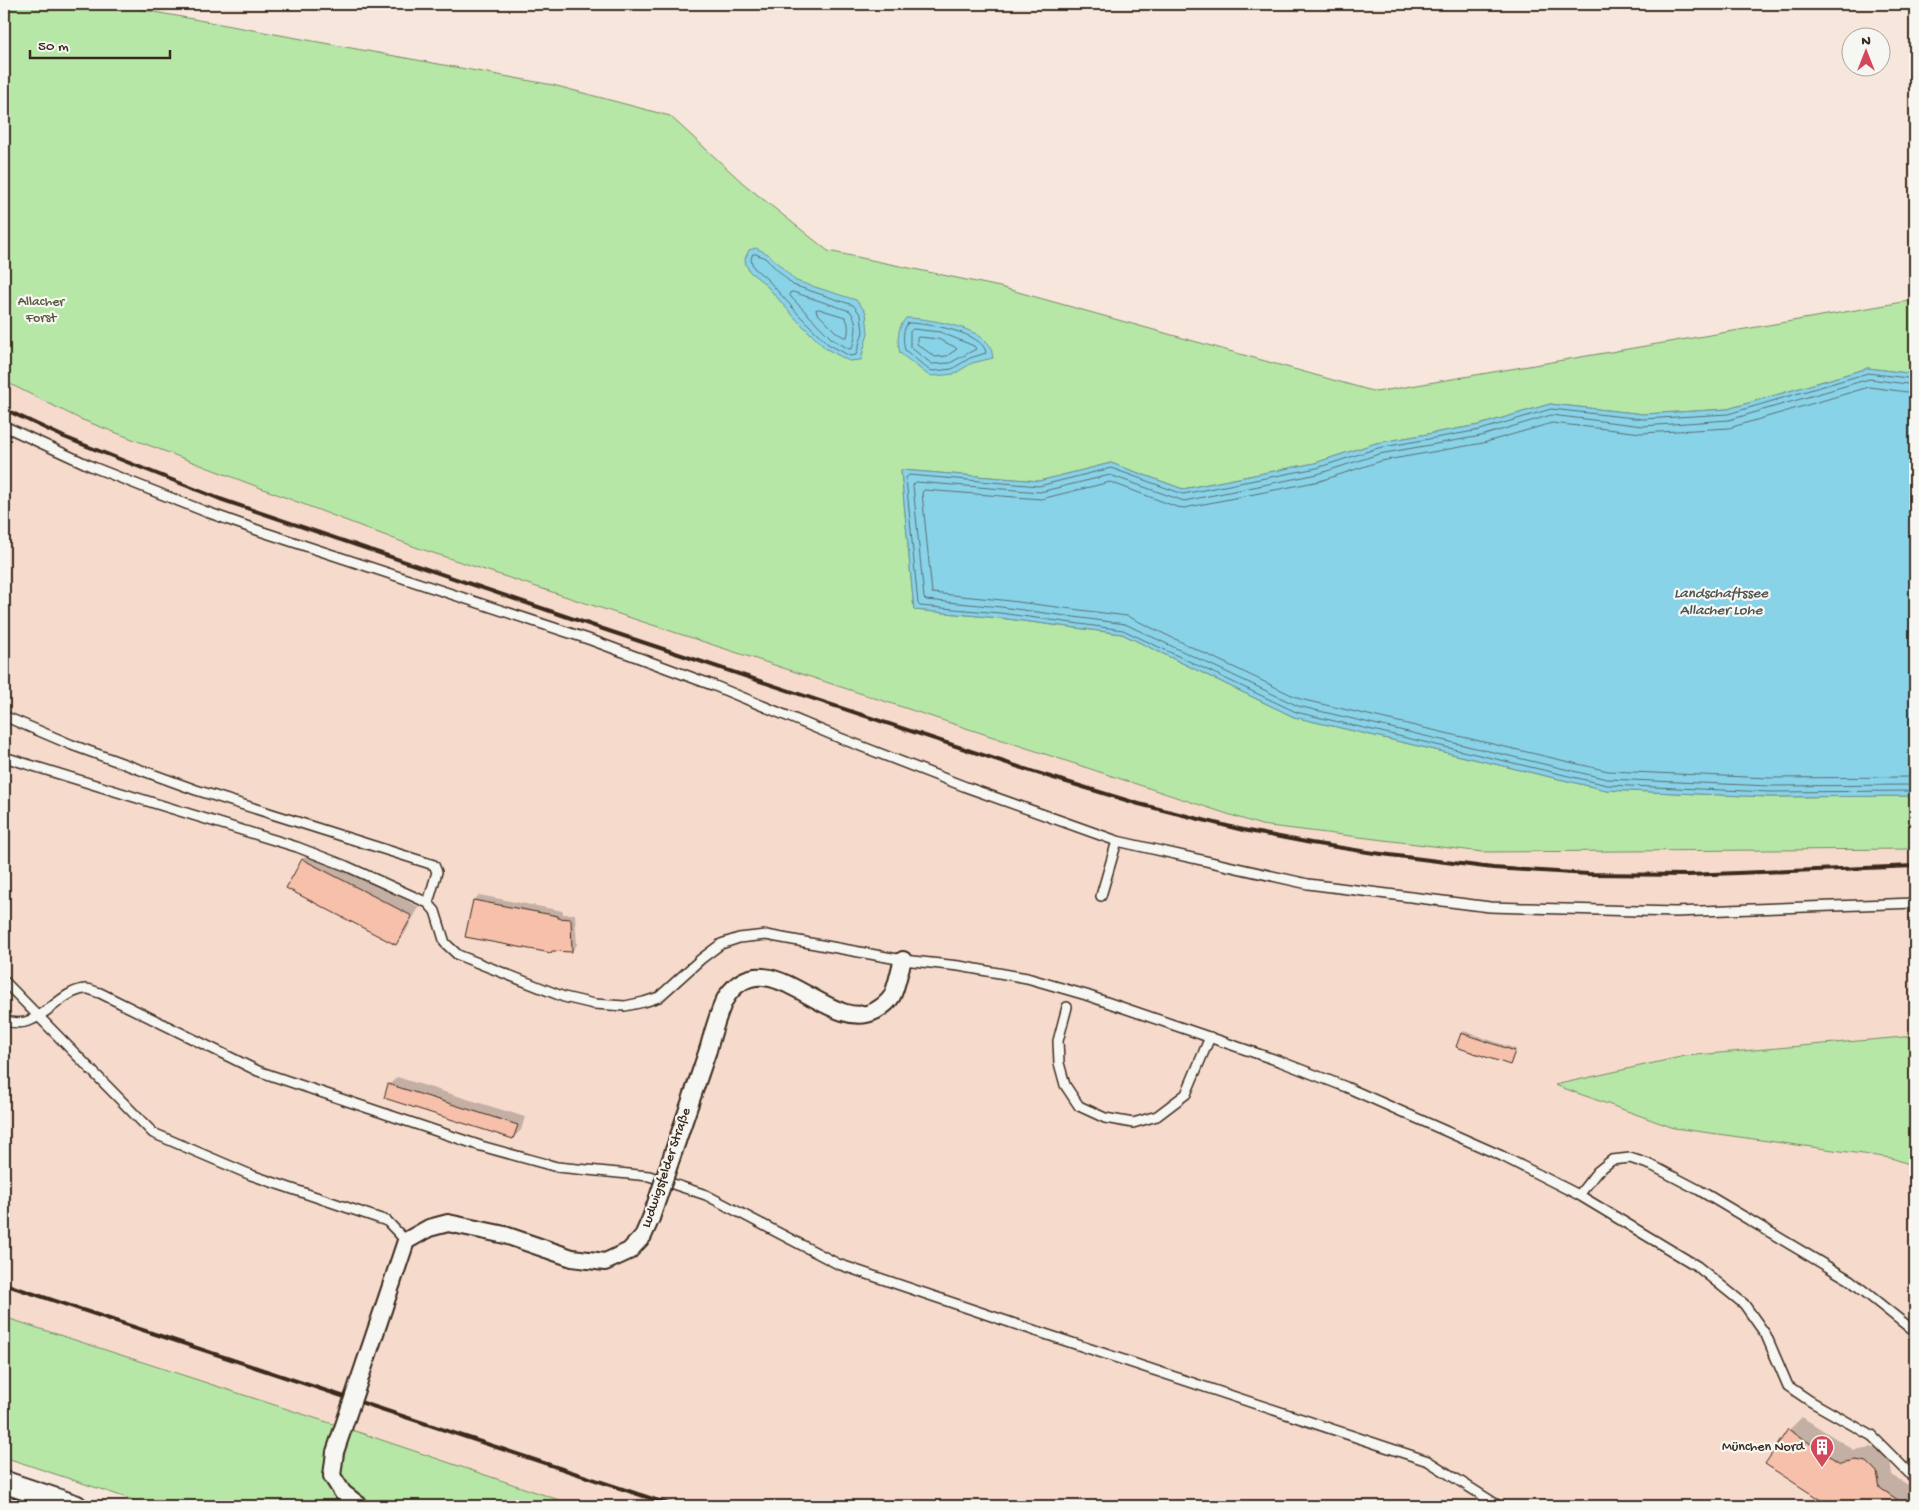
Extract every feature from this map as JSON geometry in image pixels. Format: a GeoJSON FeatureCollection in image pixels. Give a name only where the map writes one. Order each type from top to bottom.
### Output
{"type":"FeatureCollection","features":[{"type":"Feature","properties":{"kind":"street","name":"Ludwigsfelder Straße"},"geometry":{"type":"LineString","coordinates":[[406,1241],[429,1228],[448,1223],[505,1235],[572,1258],[605,1262],[629,1251],[643,1236],[651,1218],[726,998],[742,982],[753,978],[765,978],[788,984],[842,1012],[856,1016],[870,1014],[884,1006],[892,996],[902,960]]}},
{"type":"Feature","properties":{"kind":"street"},"geometry":{"type":"LineString","coordinates":[[360,1506],[342,1493],[332,1476],[335,1452],[406,1241]]}},
{"type":"Feature","properties":{"kind":"street"},"geometry":{"type":"LineString","coordinates":[[4,1482],[76,1506]]}},
{"type":"Feature","properties":{"kind":"lane"},"geometry":{"type":"LineString","coordinates":[[4,426],[93,468],[214,514],[592,640],[715,686],[840,738],[966,787],[1117,841],[1308,884],[1490,907],[1675,912],[1915,903]]}},
{"type":"Feature","properties":{"kind":"lane"},"geometry":{"type":"LineString","coordinates":[[4,716],[72,745],[196,790],[434,865],[437,872],[428,903]]}},
{"type":"Feature","properties":{"kind":"lane"},"geometry":{"type":"LineString","coordinates":[[4,758],[297,847],[346,866],[428,903],[435,911],[445,943],[458,955],[564,996],[594,1004],[625,1006],[659,997],[701,959],[721,944],[739,938],[766,935],[902,960],[959,966],[1027,978],[1086,995],[1210,1037],[1346,1087],[1502,1156],[1579,1195],[1697,1266],[1744,1304],[1766,1336],[1788,1386],[1810,1402],[1872,1436],[1915,1480]]}},
{"type":"Feature","properties":{"kind":"lane"},"geometry":{"type":"LineString","coordinates":[[1101,896],[1117,841]]}},
{"type":"Feature","properties":{"kind":"lane"},"geometry":{"type":"LineString","coordinates":[[4,981],[38,1018],[153,1133],[251,1175],[387,1221],[406,1241]]}},
{"type":"Feature","properties":{"kind":"lane"},"geometry":{"type":"LineString","coordinates":[[4,1020],[12,1023],[38,1018],[71,993],[86,988],[100,993],[258,1071],[481,1146],[557,1167],[649,1176],[706,1195],[838,1264],[1428,1461],[1499,1506]]}},
{"type":"Feature","properties":{"kind":"lane"},"geometry":{"type":"LineString","coordinates":[[1067,1007],[1058,1041],[1059,1063],[1065,1085],[1079,1106],[1105,1118],[1133,1122],[1157,1116],[1172,1105],[1186,1094],[1210,1037]]}},
{"type":"Feature","properties":{"kind":"lane"},"geometry":{"type":"LineString","coordinates":[[1579,1195],[1597,1172],[1612,1160],[1630,1158],[1651,1165],[1699,1190],[1850,1280],[1915,1332]]}},
{"type":"Feature","properties":{"kind":"shaded area"},"geometry":{"type":"Polygon","coordinates":[[[4,381],[80,419],[418,548],[1256,824],[1482,852],[1915,849],[1915,1506],[494,1506],[4,1337],[4,381]]]}},
{"type":"Feature","properties":{"kind":"green space","name":"Allacher Forst"},"geometry":{"type":"Polygon","coordinates":[[[4,4],[111,4],[553,85],[670,116],[744,184],[828,251],[1000,287],[1376,392],[1915,300],[1915,374],[1868,368],[1728,409],[1644,414],[1550,404],[1479,425],[1376,443],[1315,463],[1183,489],[1111,463],[1039,481],[901,470],[914,610],[1000,618],[1122,634],[1294,717],[1606,790],[1769,797],[1915,796],[1915,849],[1482,852],[1261,825],[418,548],[80,419],[4,381],[4,4]]]}},
{"type":"Feature","properties":{"kind":"green space"},"geometry":{"type":"Polygon","coordinates":[[[1915,1036],[1915,1166],[1891,1158],[1674,1128],[1555,1085],[1685,1056],[1915,1036]]]}},
{"type":"Feature","properties":{"kind":"green space"},"geometry":{"type":"Polygon","coordinates":[[[4,1317],[367,1435],[577,1506],[151,1506],[4,1457],[4,1317]]]}},
{"type":"Feature","properties":{"kind":"water"},"geometry":{"type":"Polygon","coordinates":[[[756,248],[768,254],[796,281],[856,300],[866,312],[868,333],[861,360],[849,361],[825,348],[764,283],[750,272],[745,259],[749,250],[756,248]]]}},
{"type":"Feature","properties":{"kind":"water"},"geometry":{"type":"Polygon","coordinates":[[[906,318],[952,325],[975,334],[984,339],[990,346],[993,358],[972,363],[954,374],[928,375],[900,353],[899,335],[901,326],[906,318]]]}},
{"type":"Feature","properties":{"kind":"water","name":"Landschaftssee Allacher Lohe"},"geometry":{"type":"Polygon","coordinates":[[[1868,368],[1915,374],[1915,796],[1769,797],[1606,790],[1294,717],[1122,634],[1000,618],[914,610],[901,470],[1039,481],[1111,463],[1183,489],[1315,463],[1376,443],[1479,425],[1550,404],[1644,414],[1728,409],[1868,368]]]}},
{"type":"Feature","properties":{"kind":"building"},"geometry":{"type":"Polygon","coordinates":[[[302,859],[412,916],[396,945],[286,888],[302,859]]]}},
{"type":"Feature","properties":{"kind":"building"},"geometry":{"type":"Polygon","coordinates":[[[473,900],[571,919],[572,952],[552,951],[551,953],[465,937],[473,900]]]}},
{"type":"Feature","properties":{"kind":"building"},"geometry":{"type":"Polygon","coordinates":[[[1461,1033],[1515,1051],[1510,1065],[1456,1047],[1461,1033]]]}},
{"type":"Feature","properties":{"kind":"building"},"geometry":{"type":"Polygon","coordinates":[[[388,1084],[518,1125],[513,1139],[384,1098],[388,1084]]]}},
{"type":"Feature","properties":{"kind":"building","name":"München Nord"},"geometry":{"type":"Polygon","coordinates":[[[1788,1429],[1840,1463],[1856,1460],[1867,1462],[1877,1472],[1880,1488],[1907,1506],[1830,1506],[1765,1464],[1788,1429]]]}},
{"type":"Feature","properties":{"kind":"railway"},"geometry":{"type":"LineString","coordinates":[[4,409],[64,437],[220,499],[1034,772],[1139,804],[1243,830],[1374,853],[1493,868],[1588,874],[1688,875],[1915,866]]}},
{"type":"Feature","properties":{"kind":"railway"},"geometry":{"type":"LineString","coordinates":[[4,1284],[674,1506]]}},
{"type":"Feature","properties":{"kind":"place","name":"München Nord"},"geometry":{"type":"Point","coordinates":[1822,1468]}}]}
